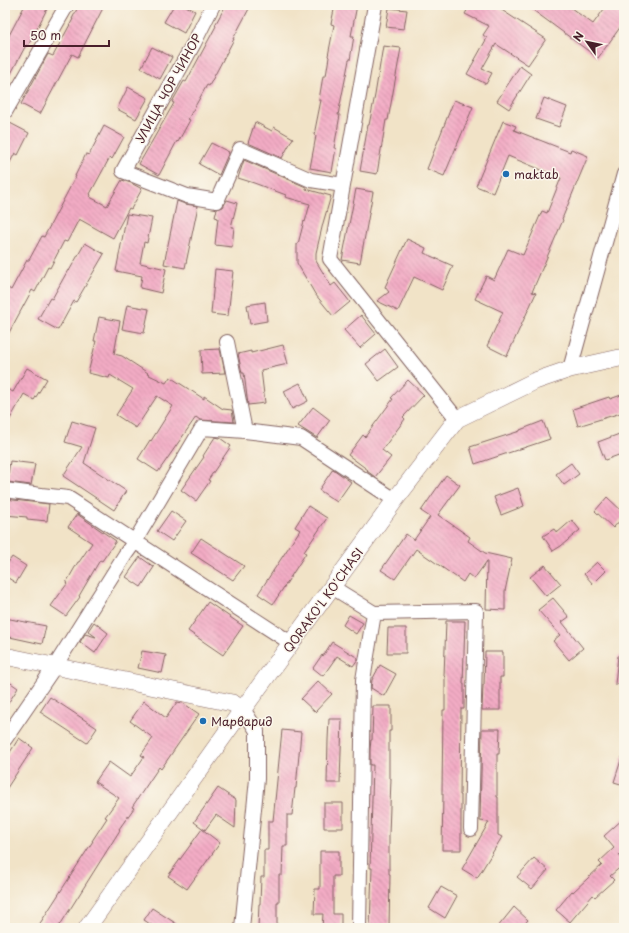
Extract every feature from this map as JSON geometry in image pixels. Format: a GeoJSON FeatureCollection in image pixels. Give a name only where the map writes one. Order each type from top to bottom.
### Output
{"type":"FeatureCollection","features":[{"type":"Feature","properties":{"kind":"street"},"geometry":{"type":"LineString","coordinates":[[5,112],[67,5]]}},
{"type":"Feature","properties":{"kind":"street","name":"УЛИЦА ЧОР ЧИНОР"},"geometry":{"type":"LineString","coordinates":[[213,5],[194,43],[123,171],[187,196],[216,201],[240,149],[311,180],[343,185]]}},
{"type":"Feature","properties":{"kind":"street"},"geometry":{"type":"LineString","coordinates":[[375,5],[330,259],[457,419]]}},
{"type":"Feature","properties":{"kind":"street"},"geometry":{"type":"LineString","coordinates":[[570,369],[624,174]]}},
{"type":"Feature","properties":{"kind":"street"},"geometry":{"type":"LineString","coordinates":[[227,342],[245,431]]}},
{"type":"Feature","properties":{"kind":"street","name":"QORAKO'L KO'CHASI"},"geometry":{"type":"LineString","coordinates":[[87,928],[243,709],[395,500],[457,419],[534,381],[570,369],[624,357]]}},
{"type":"Feature","properties":{"kind":"street"},"geometry":{"type":"LineString","coordinates":[[5,738],[55,666],[135,541],[202,428],[245,431],[301,438],[395,500]]}},
{"type":"Feature","properties":{"kind":"street"},"geometry":{"type":"LineString","coordinates":[[5,490],[68,498],[291,643]]}},
{"type":"Feature","properties":{"kind":"street"},"geometry":{"type":"LineString","coordinates":[[332,587],[374,613],[476,611],[471,829]]}},
{"type":"Feature","properties":{"kind":"street"},"geometry":{"type":"LineString","coordinates":[[359,928],[363,680],[374,613]]}},
{"type":"Feature","properties":{"kind":"street"},"geometry":{"type":"LineString","coordinates":[[5,656],[232,703],[243,709],[257,731],[256,779],[242,928]]}},
{"type":"Feature","properties":{"kind":"building"},"geometry":{"type":"Polygon","coordinates":[[[25,5],[49,5],[28,46],[26,45],[5,85],[5,43],[25,5]]]}},
{"type":"Feature","properties":{"kind":"building"},"geometry":{"type":"Polygon","coordinates":[[[79,5],[98,5],[103,8],[78,57],[72,54],[40,114],[21,104],[48,54],[53,56],[79,5]]]}},
{"type":"Feature","properties":{"kind":"building"},"geometry":{"type":"Polygon","coordinates":[[[174,5],[184,5],[195,11],[184,33],[164,22],[174,5]]]}},
{"type":"Feature","properties":{"kind":"building"},"geometry":{"type":"Polygon","coordinates":[[[226,5],[251,5],[209,86],[207,85],[188,119],[190,120],[159,175],[139,164],[174,103],[172,102],[184,81],[186,82],[226,5]]]}},
{"type":"Feature","properties":{"kind":"building"},"geometry":{"type":"Polygon","coordinates":[[[335,5],[357,5],[351,36],[354,36],[350,60],[338,115],[340,115],[334,148],[336,148],[332,172],[310,168],[316,136],[314,135],[321,100],[319,100],[323,76],[326,76],[334,25],[331,24],[335,5]]]}},
{"type":"Feature","properties":{"kind":"building"},"geometry":{"type":"Polygon","coordinates":[[[470,5],[494,5],[546,39],[528,65],[496,44],[482,69],[492,73],[486,84],[467,74],[487,38],[483,35],[489,26],[465,14],[470,5]]]}},
{"type":"Feature","properties":{"kind":"building"},"geometry":{"type":"Polygon","coordinates":[[[526,5],[567,5],[593,24],[607,5],[624,5],[624,22],[598,58],[526,5]]]}},
{"type":"Feature","properties":{"kind":"building"},"geometry":{"type":"Polygon","coordinates":[[[389,8],[407,10],[404,29],[386,27],[389,8]]]}},
{"type":"Feature","properties":{"kind":"building"},"geometry":{"type":"Polygon","coordinates":[[[383,46],[401,48],[388,120],[386,120],[377,174],[360,171],[383,46]]]}},
{"type":"Feature","properties":{"kind":"building"},"geometry":{"type":"Polygon","coordinates":[[[152,47],[172,57],[160,79],[141,68],[152,47]]]}},
{"type":"Feature","properties":{"kind":"building"},"geometry":{"type":"Polygon","coordinates":[[[520,66],[531,74],[509,109],[497,101],[520,66]]]}},
{"type":"Feature","properties":{"kind":"building"},"geometry":{"type":"Polygon","coordinates":[[[128,87],[148,98],[136,119],[117,109],[128,87]]]}},
{"type":"Feature","properties":{"kind":"building"},"geometry":{"type":"Polygon","coordinates":[[[544,98],[567,107],[559,127],[536,119],[544,98]]]}},
{"type":"Feature","properties":{"kind":"building"},"geometry":{"type":"Polygon","coordinates":[[[454,100],[473,107],[444,176],[427,169],[454,100]]]}},
{"type":"Feature","properties":{"kind":"building"},"geometry":{"type":"Polygon","coordinates":[[[503,121],[516,126],[514,130],[570,152],[571,149],[588,156],[562,219],[563,220],[532,292],[536,293],[507,356],[487,346],[503,312],[475,299],[486,276],[494,280],[508,249],[523,255],[542,211],[547,213],[561,178],[508,156],[493,193],[476,186],[503,121]]]}},
{"type":"Feature","properties":{"kind":"building"},"geometry":{"type":"Polygon","coordinates":[[[255,122],[272,131],[274,127],[293,138],[282,158],[248,143],[255,122]]]}},
{"type":"Feature","properties":{"kind":"building"},"geometry":{"type":"Polygon","coordinates":[[[10,123],[29,133],[18,155],[15,153],[5,172],[5,132],[10,123]]]}},
{"type":"Feature","properties":{"kind":"building"},"geometry":{"type":"Polygon","coordinates":[[[104,126],[124,137],[112,159],[110,157],[90,194],[90,197],[107,206],[122,180],[142,189],[131,209],[129,208],[113,238],[79,219],[67,242],[64,241],[50,268],[48,267],[35,292],[32,290],[5,340],[5,294],[8,288],[11,290],[27,260],[29,260],[42,236],[44,237],[86,154],[89,155],[104,126]]]}},
{"type":"Feature","properties":{"kind":"building"},"geometry":{"type":"Polygon","coordinates":[[[211,143],[229,152],[219,175],[199,164],[211,143]]]}},
{"type":"Feature","properties":{"kind":"building"},"geometry":{"type":"Polygon","coordinates":[[[244,160],[306,187],[306,189],[331,196],[316,253],[316,261],[331,286],[335,283],[350,302],[333,316],[315,294],[297,263],[297,244],[310,204],[285,197],[286,195],[238,178],[244,160]]]}},
{"type":"Feature","properties":{"kind":"building"},"geometry":{"type":"Polygon","coordinates":[[[356,189],[373,192],[360,263],[342,260],[356,189]]]}},
{"type":"Feature","properties":{"kind":"building"},"geometry":{"type":"Polygon","coordinates":[[[227,200],[237,203],[231,227],[234,227],[232,247],[215,245],[218,218],[215,217],[217,209],[223,207],[227,200]]]}},
{"type":"Feature","properties":{"kind":"building"},"geometry":{"type":"Polygon","coordinates":[[[177,201],[198,206],[185,268],[164,264],[177,201]]]}},
{"type":"Feature","properties":{"kind":"building"},"geometry":{"type":"Polygon","coordinates":[[[127,214],[152,218],[147,243],[144,242],[140,263],[166,269],[161,293],[140,288],[142,276],[116,271],[127,214]]]}},
{"type":"Feature","properties":{"kind":"building"},"geometry":{"type":"Polygon","coordinates":[[[407,239],[426,248],[424,253],[453,266],[442,290],[414,277],[398,311],[377,301],[389,292],[385,287],[407,239]]]}},
{"type":"Feature","properties":{"kind":"building"},"geometry":{"type":"Polygon","coordinates":[[[85,243],[104,254],[76,302],[74,301],[58,330],[38,319],[50,298],[52,299],[85,243]]]}},
{"type":"Feature","properties":{"kind":"building"},"geometry":{"type":"Polygon","coordinates":[[[215,269],[233,271],[228,316],[211,314],[215,269]]]}},
{"type":"Feature","properties":{"kind":"building"},"geometry":{"type":"Polygon","coordinates":[[[265,302],[267,321],[250,324],[247,305],[265,302]]]}},
{"type":"Feature","properties":{"kind":"building"},"geometry":{"type":"Polygon","coordinates":[[[127,305],[149,309],[144,333],[122,329],[127,305]]]}},
{"type":"Feature","properties":{"kind":"building"},"geometry":{"type":"Polygon","coordinates":[[[361,315],[376,334],[360,348],[344,330],[361,315]]]}},
{"type":"Feature","properties":{"kind":"building"},"geometry":{"type":"Polygon","coordinates":[[[99,317],[120,321],[114,354],[122,356],[148,373],[147,374],[166,383],[170,377],[204,399],[204,396],[223,409],[232,410],[234,422],[200,420],[196,417],[158,472],[138,459],[173,406],[157,396],[136,428],[116,415],[133,389],[110,375],[109,378],[88,373],[96,341],[94,341],[99,317]]]}},
{"type":"Feature","properties":{"kind":"building"},"geometry":{"type":"Polygon","coordinates":[[[283,345],[288,364],[261,370],[265,403],[248,405],[244,373],[242,373],[238,354],[251,351],[251,353],[283,345]]]}},
{"type":"Feature","properties":{"kind":"building"},"geometry":{"type":"Polygon","coordinates":[[[220,349],[225,373],[202,374],[201,350],[220,349]]]}},
{"type":"Feature","properties":{"kind":"building"},"geometry":{"type":"Polygon","coordinates":[[[385,349],[398,367],[379,381],[366,364],[385,349]]]}},
{"type":"Feature","properties":{"kind":"building"},"geometry":{"type":"Polygon","coordinates":[[[27,368],[47,379],[34,400],[24,394],[5,428],[5,388],[13,392],[27,368]]]}},
{"type":"Feature","properties":{"kind":"building"},"geometry":{"type":"Polygon","coordinates":[[[408,380],[424,395],[403,417],[405,419],[382,450],[391,457],[375,477],[348,455],[363,435],[365,437],[393,399],[391,398],[408,380]]]}},
{"type":"Feature","properties":{"kind":"building"},"geometry":{"type":"Polygon","coordinates":[[[300,383],[308,401],[292,409],[284,391],[300,383]]]}},
{"type":"Feature","properties":{"kind":"building"},"geometry":{"type":"Polygon","coordinates":[[[624,394],[624,412],[578,426],[573,409],[609,397],[610,399],[624,394]]]}},
{"type":"Feature","properties":{"kind":"building"},"geometry":{"type":"Polygon","coordinates":[[[313,407],[330,420],[317,438],[298,426],[313,407]]]}},
{"type":"Feature","properties":{"kind":"building"},"geometry":{"type":"Polygon","coordinates":[[[72,421],[95,428],[84,463],[126,491],[114,510],[63,476],[82,447],[65,442],[72,421]]]}},
{"type":"Feature","properties":{"kind":"building"},"geometry":{"type":"Polygon","coordinates":[[[543,421],[550,439],[475,464],[470,447],[520,431],[543,421]]]}},
{"type":"Feature","properties":{"kind":"building"},"geometry":{"type":"Polygon","coordinates":[[[622,433],[624,440],[624,453],[605,460],[598,442],[622,433]]]}},
{"type":"Feature","properties":{"kind":"building"},"geometry":{"type":"Polygon","coordinates":[[[215,437],[220,438],[231,446],[196,501],[181,490],[204,457],[203,456],[215,437]]]}},
{"type":"Feature","properties":{"kind":"building"},"geometry":{"type":"Polygon","coordinates":[[[10,461],[35,464],[31,485],[7,482],[10,461]]]}},
{"type":"Feature","properties":{"kind":"building"},"geometry":{"type":"Polygon","coordinates":[[[571,463],[579,474],[564,485],[556,474],[571,463]]]}},
{"type":"Feature","properties":{"kind":"building"},"geometry":{"type":"Polygon","coordinates":[[[333,469],[351,482],[337,502],[319,490],[333,469]]]}},
{"type":"Feature","properties":{"kind":"building"},"geometry":{"type":"Polygon","coordinates":[[[446,475],[460,485],[438,515],[470,537],[468,541],[485,553],[512,559],[505,591],[505,610],[486,609],[487,561],[474,579],[468,574],[463,582],[416,549],[395,579],[381,570],[406,534],[414,540],[430,517],[421,511],[446,475]]]}},
{"type":"Feature","properties":{"kind":"building"},"geometry":{"type":"Polygon","coordinates":[[[518,488],[524,506],[501,515],[494,497],[518,488]]]}},
{"type":"Feature","properties":{"kind":"building"},"geometry":{"type":"Polygon","coordinates":[[[607,497],[624,513],[624,516],[613,528],[595,511],[607,497]]]}},
{"type":"Feature","properties":{"kind":"building"},"geometry":{"type":"Polygon","coordinates":[[[5,499],[49,504],[47,521],[5,515],[5,499]]]}},
{"type":"Feature","properties":{"kind":"building"},"geometry":{"type":"Polygon","coordinates":[[[308,506],[327,518],[304,552],[306,553],[273,604],[258,594],[300,530],[295,527],[308,506]]]}},
{"type":"Feature","properties":{"kind":"building"},"geometry":{"type":"Polygon","coordinates":[[[171,511],[186,521],[172,541],[157,531],[171,511]]]}},
{"type":"Feature","properties":{"kind":"building"},"geometry":{"type":"Polygon","coordinates":[[[77,514],[116,541],[102,561],[100,560],[79,596],[80,597],[66,616],[51,606],[67,584],[66,583],[78,562],[92,543],[68,527],[77,514]]]}},
{"type":"Feature","properties":{"kind":"building"},"geometry":{"type":"Polygon","coordinates":[[[572,520],[580,530],[553,551],[543,536],[554,529],[557,533],[572,520]]]}},
{"type":"Feature","properties":{"kind":"building"},"geometry":{"type":"Polygon","coordinates":[[[201,538],[244,566],[233,580],[191,553],[201,538]]]}},
{"type":"Feature","properties":{"kind":"building"},"geometry":{"type":"Polygon","coordinates":[[[12,557],[26,566],[16,583],[5,576],[5,567],[12,557]]]}},
{"type":"Feature","properties":{"kind":"building"},"geometry":{"type":"Polygon","coordinates":[[[140,557],[154,567],[141,587],[126,577],[140,557]]]}},
{"type":"Feature","properties":{"kind":"building"},"geometry":{"type":"Polygon","coordinates":[[[597,562],[606,571],[593,584],[584,574],[597,562]]]}},
{"type":"Feature","properties":{"kind":"building"},"geometry":{"type":"Polygon","coordinates":[[[545,565],[561,584],[546,596],[530,577],[545,565]]]}},
{"type":"Feature","properties":{"kind":"building"},"geometry":{"type":"Polygon","coordinates":[[[553,598],[569,617],[562,622],[583,648],[569,660],[553,641],[560,635],[538,610],[553,598]]]}},
{"type":"Feature","properties":{"kind":"building"},"geometry":{"type":"Polygon","coordinates":[[[208,602],[243,626],[223,655],[188,631],[208,602]]]}},
{"type":"Feature","properties":{"kind":"building"},"geometry":{"type":"Polygon","coordinates":[[[349,615],[363,623],[356,634],[343,625],[349,615]]]}},
{"type":"Feature","properties":{"kind":"building"},"geometry":{"type":"Polygon","coordinates":[[[5,618],[46,626],[42,644],[5,636],[5,618]]]}},
{"type":"Feature","properties":{"kind":"building"},"geometry":{"type":"Polygon","coordinates":[[[446,621],[465,621],[463,684],[464,709],[461,709],[461,850],[442,850],[443,710],[445,710],[444,676],[446,621]]]}},
{"type":"Feature","properties":{"kind":"building"},"geometry":{"type":"Polygon","coordinates":[[[94,622],[108,633],[95,653],[80,642],[85,634],[96,637],[88,631],[94,622]]]}},
{"type":"Feature","properties":{"kind":"building"},"geometry":{"type":"Polygon","coordinates":[[[388,628],[406,628],[406,653],[387,653],[388,628]]]}},
{"type":"Feature","properties":{"kind":"building"},"geometry":{"type":"Polygon","coordinates":[[[332,642],[358,659],[353,666],[337,656],[323,676],[313,668],[332,642]]]}},
{"type":"Feature","properties":{"kind":"building"},"geometry":{"type":"Polygon","coordinates":[[[142,651],[166,655],[162,673],[138,668],[142,651]]]}},
{"type":"Feature","properties":{"kind":"building"},"geometry":{"type":"Polygon","coordinates":[[[485,652],[503,652],[503,677],[500,677],[500,710],[482,710],[485,652]]]}},
{"type":"Feature","properties":{"kind":"building"},"geometry":{"type":"Polygon","coordinates":[[[618,656],[624,656],[624,684],[615,684],[618,656]]]}},
{"type":"Feature","properties":{"kind":"building"},"geometry":{"type":"Polygon","coordinates":[[[380,665],[396,674],[384,696],[371,688],[372,680],[380,665]]]}},
{"type":"Feature","properties":{"kind":"building"},"geometry":{"type":"Polygon","coordinates":[[[5,679],[18,688],[5,708],[5,679]]]}},
{"type":"Feature","properties":{"kind":"building"},"geometry":{"type":"Polygon","coordinates":[[[318,681],[332,694],[315,712],[301,699],[318,681]]]}},
{"type":"Feature","properties":{"kind":"building"},"geometry":{"type":"Polygon","coordinates":[[[50,697],[97,728],[87,743],[40,712],[50,697]]]}},
{"type":"Feature","properties":{"kind":"building"},"geometry":{"type":"Polygon","coordinates":[[[144,701],[166,718],[177,702],[183,703],[199,714],[161,769],[159,767],[132,807],[134,808],[119,829],[120,830],[58,928],[37,928],[93,841],[107,818],[105,817],[119,798],[95,782],[109,762],[130,777],[144,757],[141,755],[153,738],[130,721],[144,701]]]}},
{"type":"Feature","properties":{"kind":"building"},"geometry":{"type":"Polygon","coordinates":[[[373,706],[391,706],[391,731],[389,731],[389,778],[391,778],[389,835],[389,928],[370,928],[373,765],[370,765],[370,749],[372,740],[373,706]]]}},
{"type":"Feature","properties":{"kind":"building"},"geometry":{"type":"Polygon","coordinates":[[[329,719],[342,719],[340,783],[327,783],[329,719]]]}},
{"type":"Feature","properties":{"kind":"building"},"geometry":{"type":"Polygon","coordinates":[[[482,729],[500,729],[499,754],[497,754],[497,797],[498,835],[502,837],[477,878],[462,869],[489,822],[480,821],[482,729]]]}},
{"type":"Feature","properties":{"kind":"building"},"geometry":{"type":"Polygon","coordinates":[[[282,730],[301,732],[296,788],[292,815],[287,815],[287,846],[283,846],[282,875],[279,875],[277,928],[258,928],[261,877],[264,877],[264,850],[268,850],[268,821],[273,821],[282,730]]]}},
{"type":"Feature","properties":{"kind":"building"},"geometry":{"type":"Polygon","coordinates":[[[19,738],[33,748],[5,791],[5,760],[19,738]]]}},
{"type":"Feature","properties":{"kind":"building"},"geometry":{"type":"Polygon","coordinates":[[[622,757],[624,757],[624,785],[614,782],[622,757]]]}},
{"type":"Feature","properties":{"kind":"building"},"geometry":{"type":"Polygon","coordinates":[[[218,788],[236,800],[235,828],[216,815],[205,830],[194,822],[218,788]]]}},
{"type":"Feature","properties":{"kind":"building"},"geometry":{"type":"Polygon","coordinates":[[[324,803],[343,803],[343,828],[324,828],[324,803]]]}},
{"type":"Feature","properties":{"kind":"building"},"geometry":{"type":"Polygon","coordinates":[[[624,818],[624,859],[620,854],[619,855],[624,861],[624,864],[610,876],[614,880],[595,897],[593,895],[570,922],[556,910],[572,891],[573,892],[602,865],[599,862],[614,848],[604,836],[624,818]]]}},
{"type":"Feature","properties":{"kind":"building"},"geometry":{"type":"Polygon","coordinates":[[[202,829],[220,843],[187,889],[168,876],[202,829]]]}},
{"type":"Feature","properties":{"kind":"building"},"geometry":{"type":"Polygon","coordinates":[[[320,851],[339,851],[339,876],[333,876],[333,914],[341,914],[341,928],[322,928],[323,914],[314,914],[315,889],[320,889],[320,851]]]}},
{"type":"Feature","properties":{"kind":"building"},"geometry":{"type":"Polygon","coordinates":[[[534,858],[548,870],[532,889],[517,877],[534,858]]]}},
{"type":"Feature","properties":{"kind":"building"},"geometry":{"type":"Polygon","coordinates":[[[441,887],[457,896],[445,918],[429,908],[441,887]]]}},
{"type":"Feature","properties":{"kind":"building"},"geometry":{"type":"Polygon","coordinates":[[[514,907],[528,920],[521,928],[497,928],[514,907]]]}},
{"type":"Feature","properties":{"kind":"building"},"geometry":{"type":"Polygon","coordinates":[[[152,908],[183,928],[156,928],[144,920],[152,908]]]}},
{"type":"Feature","properties":{"kind":"place","name":"maktab"},"geometry":{"type":"Point","coordinates":[506,174]}},
{"type":"Feature","properties":{"kind":"place","name":"Марварид"},"geometry":{"type":"Point","coordinates":[203,721]}}]}
